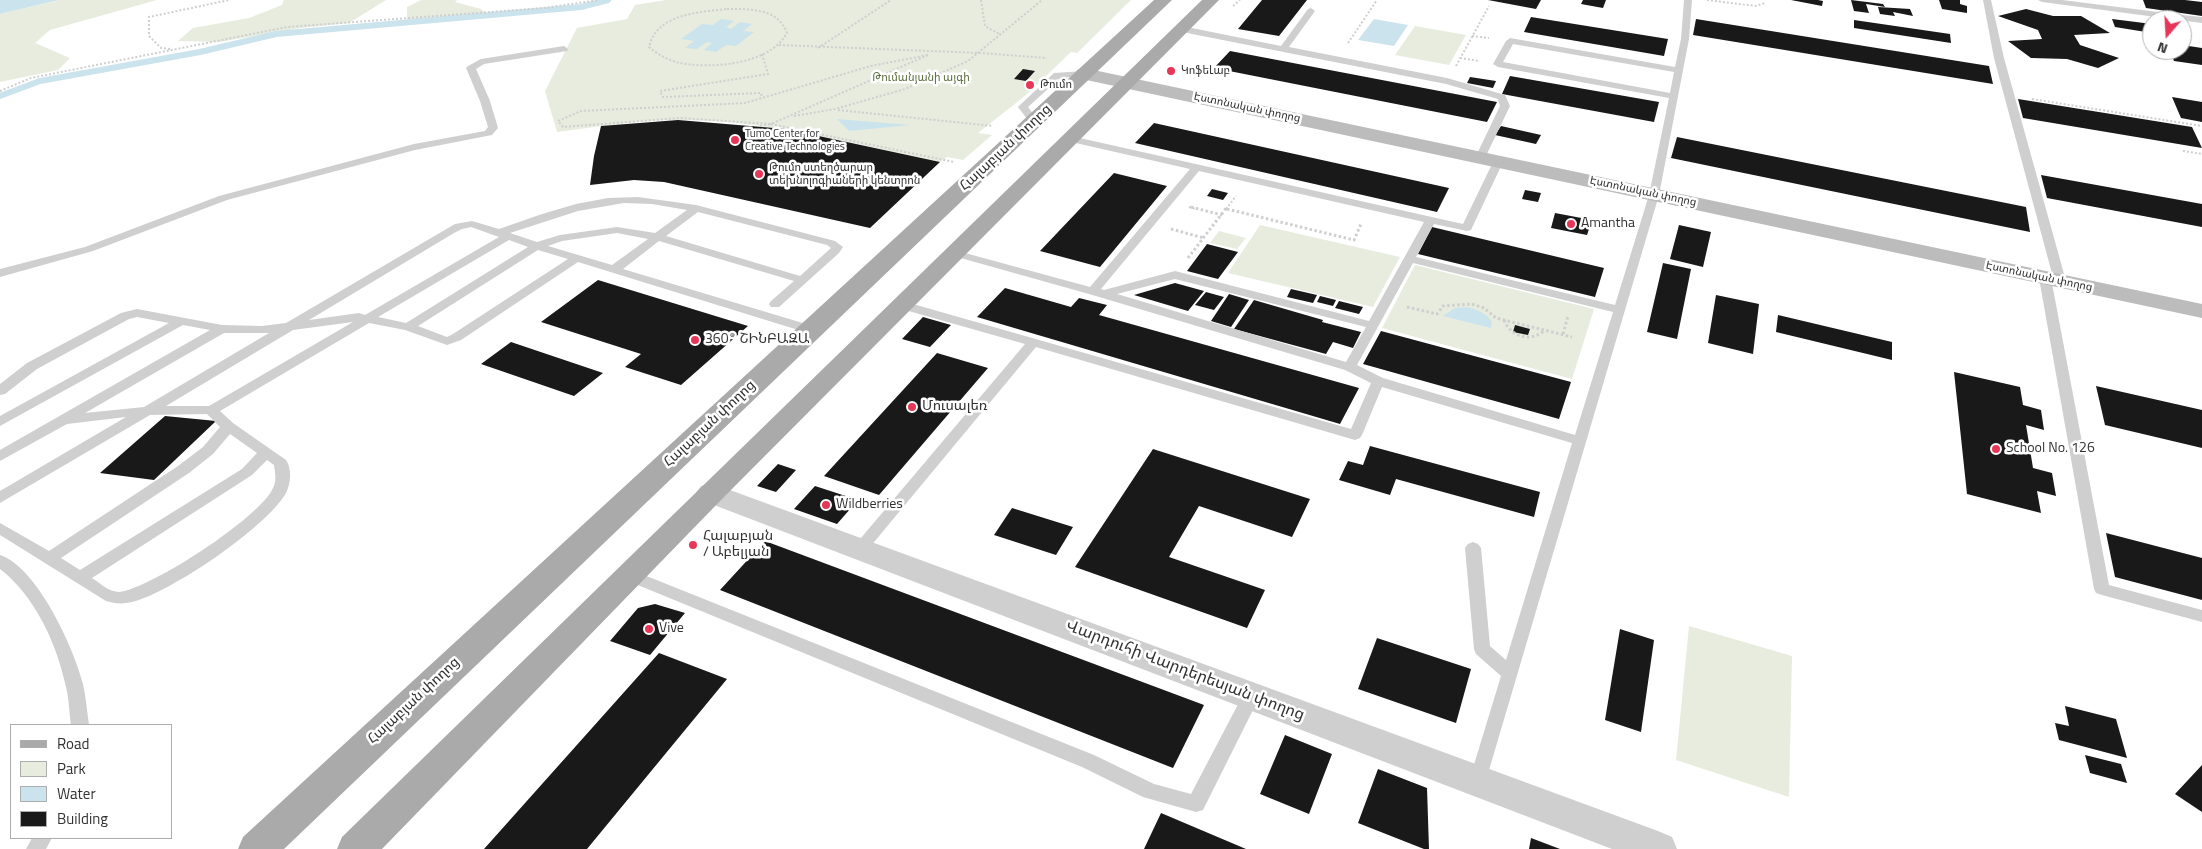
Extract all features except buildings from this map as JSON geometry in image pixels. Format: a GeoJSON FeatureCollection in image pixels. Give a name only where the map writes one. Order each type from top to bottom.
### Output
{"type":"FeatureCollection","features":[{"type":"Feature","properties":{"kind":"main road","name":"Հալաբյան փողոց"},"geometry":{"type":"LineString","coordinates":[[258,849],[1164,0]]}},
{"type":"Feature","properties":{"kind":"main road"},"geometry":{"type":"LineString","coordinates":[[356,849],[711,493],[1211,0]]}},
{"type":"Feature","properties":{"kind":"street","name":"Էստոնական փողոց"},"geometry":{"type":"LineString","coordinates":[[1084,74],[2202,311]]}},
{"type":"Feature","properties":{"kind":"street","name":"Վարդուհի Վարդերեսյան փողոց"},"geometry":{"type":"LineString","coordinates":[[711,493],[1658,849]]}},
{"type":"Feature","properties":{"kind":"lane"},"geometry":{"type":"LineString","coordinates":[[1478,781],[1654,195],[1685,39],[1688,0]]}},
{"type":"Feature","properties":{"kind":"lane"},"geometry":{"type":"LineString","coordinates":[[1987,0],[2053,280],[2102,589],[2202,616]]}},
{"type":"Feature","properties":{"kind":"lane"},"geometry":{"type":"LineString","coordinates":[[2042,0],[2111,10],[2138,10],[2202,20]]}},
{"type":"Feature","properties":{"kind":"lane"},"geometry":{"type":"LineString","coordinates":[[1283,49],[1311,11]]}},
{"type":"Feature","properties":{"kind":"lane"},"geometry":{"type":"LineString","coordinates":[[1072,139],[1467,228],[1489,160],[1505,101],[1494,94],[1447,81],[1182,29]]}},
{"type":"Feature","properties":{"kind":"lane"},"geometry":{"type":"LineString","coordinates":[[1673,96],[1498,64],[1510,41],[1678,70]]}},
{"type":"Feature","properties":{"kind":"lane"},"geometry":{"type":"LineString","coordinates":[[0,274],[17,267],[99,246],[223,198],[414,148],[488,132],[493,128],[485,101],[471,68],[472,66],[482,62],[564,49]]}},
{"type":"Feature","properties":{"kind":"lane"},"geometry":{"type":"LineString","coordinates":[[1098,292],[1149,224],[1196,167]]}},
{"type":"Feature","properties":{"kind":"lane"},"geometry":{"type":"LineString","coordinates":[[59,422],[106,414],[147,410],[212,410],[367,319],[504,235],[556,213],[592,203],[652,200],[696,208],[831,243],[837,247],[835,251],[774,304]]}},
{"type":"Feature","properties":{"kind":"lane"},"geometry":{"type":"LineString","coordinates":[[615,269],[696,208]]}},
{"type":"Feature","properties":{"kind":"lane"},"geometry":{"type":"LineString","coordinates":[[1350,367],[1431,220]]}},
{"type":"Feature","properties":{"kind":"lane"},"geometry":{"type":"LineString","coordinates":[[0,498],[459,226],[472,224],[537,246],[812,330]]}},
{"type":"Feature","properties":{"kind":"lane"},"geometry":{"type":"LineString","coordinates":[[408,327],[537,246],[560,238],[616,230],[658,237],[802,280]]}},
{"type":"Feature","properties":{"kind":"lane"},"geometry":{"type":"LineString","coordinates":[[954,253],[1098,292],[1350,367],[1378,381],[1580,441]]}},
{"type":"Feature","properties":{"kind":"lane"},"geometry":{"type":"LineString","coordinates":[[0,391],[32,366],[125,316],[137,313],[222,329],[262,330],[359,317],[408,327],[443,340],[452,340],[577,258]]}},
{"type":"Feature","properties":{"kind":"lane"},"geometry":{"type":"LineString","coordinates":[[1409,259],[1620,310]]}},
{"type":"Feature","properties":{"kind":"lane"},"geometry":{"type":"LineString","coordinates":[[1098,292],[1175,275],[1372,326]]}},
{"type":"Feature","properties":{"kind":"lane"},"geometry":{"type":"LineString","coordinates":[[902,306],[1355,435],[1378,381]]}},
{"type":"Feature","properties":{"kind":"lane"},"geometry":{"type":"LineString","coordinates":[[0,422],[181,321]]}},
{"type":"Feature","properties":{"kind":"lane"},"geometry":{"type":"LineString","coordinates":[[0,456],[222,329]]}},
{"type":"Feature","properties":{"kind":"lane"},"geometry":{"type":"LineString","coordinates":[[860,550],[1032,344]]}},
{"type":"Feature","properties":{"kind":"lane"},"geometry":{"type":"LineString","coordinates":[[0,528],[80,577],[108,597],[120,599],[140,594],[223,544],[267,509],[280,491],[283,478],[281,463],[228,426],[212,410]]}},
{"type":"Feature","properties":{"kind":"lane"},"geometry":{"type":"LineString","coordinates":[[49,558],[149,494],[194,462],[217,443],[228,426]]}},
{"type":"Feature","properties":{"kind":"lane"},"geometry":{"type":"LineString","coordinates":[[80,577],[247,472],[259,462],[265,452]]}},
{"type":"Feature","properties":{"kind":"lane"},"geometry":{"type":"LineString","coordinates":[[1473,548],[1482,649],[1510,674]]}},
{"type":"Feature","properties":{"kind":"lane"},"geometry":{"type":"LineString","coordinates":[[0,561],[25,582],[53,626],[74,683],[80,724]]}},
{"type":"Feature","properties":{"kind":"lane"},"geometry":{"type":"LineString","coordinates":[[629,575],[1088,761],[1150,791],[1196,804],[1251,696]]}},
{"type":"Feature","properties":{"kind":"path"},"geometry":{"type":"LineString","coordinates":[[174,50],[161,48],[149,36],[149,17],[229,0]]}},
{"type":"Feature","properties":{"kind":"path"},"geometry":{"type":"LineString","coordinates":[[572,0],[578,4]]}},
{"type":"Feature","properties":{"kind":"path"},"geometry":{"type":"LineString","coordinates":[[0,91],[31,78],[287,27],[544,8],[598,0]]}},
{"type":"Feature","properties":{"kind":"path"},"geometry":{"type":"LineString","coordinates":[[817,48],[891,0]]}},
{"type":"Feature","properties":{"kind":"path"},"geometry":{"type":"LineString","coordinates":[[981,0],[985,26],[1001,35]]}},
{"type":"Feature","properties":{"kind":"path"},"geometry":{"type":"LineString","coordinates":[[788,117],[835,109],[905,89],[968,61],[1042,0]]}},
{"type":"Feature","properties":{"kind":"path"},"geometry":{"type":"LineString","coordinates":[[1336,60],[1377,0]]}},
{"type":"Feature","properties":{"kind":"path"},"geometry":{"type":"LineString","coordinates":[[1707,0],[1756,6],[1765,3]]}},
{"type":"Feature","properties":{"kind":"path"},"geometry":{"type":"LineString","coordinates":[[1447,81],[1489,6]]}},
{"type":"Feature","properties":{"kind":"path"},"geometry":{"type":"LineString","coordinates":[[747,9],[778,17],[786,24],[787,33],[778,45],[762,54],[732,63],[688,65],[669,61],[656,55],[649,48],[649,39],[662,26],[686,15],[706,11],[747,9]]}},
{"type":"Feature","properties":{"kind":"path"},"geometry":{"type":"LineString","coordinates":[[778,45],[980,53],[1056,59]]}},
{"type":"Feature","properties":{"kind":"path"},"geometry":{"type":"LineString","coordinates":[[762,54],[768,74],[660,91],[663,97],[761,93],[762,98]]}},
{"type":"Feature","properties":{"kind":"path"},"geometry":{"type":"LineString","coordinates":[[760,126],[771,124],[788,117],[928,56],[871,66],[745,103],[581,111],[558,121],[563,127],[680,118],[771,124],[960,163]]}},
{"type":"Feature","properties":{"kind":"path"},"geometry":{"type":"LineString","coordinates":[[877,78],[935,76]]}},
{"type":"Feature","properties":{"kind":"path"},"geometry":{"type":"LineString","coordinates":[[2009,95],[2202,126]]}},
{"type":"Feature","properties":{"kind":"path"},"geometry":{"type":"LineString","coordinates":[[835,109],[1001,127]]}},
{"type":"Feature","properties":{"kind":"path"},"geometry":{"type":"LineString","coordinates":[[2183,151],[2202,154]]}},
{"type":"Feature","properties":{"kind":"path"},"geometry":{"type":"LineString","coordinates":[[1175,275],[1234,199]]}},
{"type":"Feature","properties":{"kind":"path"},"geometry":{"type":"LineString","coordinates":[[1167,202],[1222,215]]}},
{"type":"Feature","properties":{"kind":"path"},"geometry":{"type":"LineString","coordinates":[[1227,208],[1354,240],[1362,225],[1353,222]]}},
{"type":"Feature","properties":{"kind":"path"},"geometry":{"type":"LineString","coordinates":[[1149,224],[1204,238]]}},
{"type":"Feature","properties":{"kind":"path"},"geometry":{"type":"LineString","coordinates":[[1385,302],[1437,314],[1443,306],[1458,303],[1473,304],[1488,309],[1496,318],[1572,337]]}},
{"type":"Feature","properties":{"kind":"path"},"geometry":{"type":"LineString","coordinates":[[1504,320],[1506,327],[1512,333],[1527,337],[1537,336],[1544,330]]}},
{"type":"Feature","properties":{"kind":"green space"},"geometry":{"type":"Polygon","coordinates":[[[60,0],[157,0],[50,30],[35,43],[70,58],[58,70],[0,82],[0,14],[60,0]]]}},
{"type":"Feature","properties":{"kind":"green space"},"geometry":{"type":"Polygon","coordinates":[[[284,0],[386,0],[349,23],[301,28],[219,42],[178,41],[193,28],[249,18],[282,5],[284,0]]]}},
{"type":"Feature","properties":{"kind":"green space"},"geometry":{"type":"Polygon","coordinates":[[[421,0],[457,0],[455,2],[481,9],[490,17],[407,20],[407,7],[421,0]]]}},
{"type":"Feature","properties":{"kind":"green space","name":"Թումանյանի այգի"},"geometry":{"type":"Polygon","coordinates":[[[666,0],[1131,0],[1077,53],[1071,52],[1026,95],[978,133],[992,135],[963,160],[947,157],[940,162],[810,134],[711,121],[647,121],[557,132],[545,91],[577,28],[627,19],[635,5],[666,0]]]}},
{"type":"Feature","properties":{"kind":"green space"},"geometry":{"type":"Polygon","coordinates":[[[1415,26],[1466,35],[1449,65],[1395,55],[1415,26]]]}},
{"type":"Feature","properties":{"kind":"green space"},"geometry":{"type":"Polygon","coordinates":[[[1260,225],[1400,257],[1373,307],[1228,273],[1260,225]]]}},
{"type":"Feature","properties":{"kind":"green space"},"geometry":{"type":"Polygon","coordinates":[[[1219,231],[1246,238],[1237,249],[1210,243],[1219,231]]]}},
{"type":"Feature","properties":{"kind":"green space"},"geometry":{"type":"Polygon","coordinates":[[[1415,265],[1594,309],[1572,379],[1382,328],[1415,265]]]}},
{"type":"Feature","properties":{"kind":"green space"},"geometry":{"type":"Polygon","coordinates":[[[1689,626],[1792,656],[1789,797],[1676,760],[1689,626]]]}},
{"type":"Feature","properties":{"kind":"water"},"geometry":{"type":"Polygon","coordinates":[[[0,0],[59,0],[0,14],[0,0]]]}},
{"type":"Feature","properties":{"kind":"water"},"geometry":{"type":"Polygon","coordinates":[[[721,19],[734,21],[726,27],[731,29],[740,22],[752,24],[743,31],[754,32],[736,46],[726,45],[716,52],[704,50],[712,43],[707,42],[697,49],[685,48],[694,41],[681,39],[702,24],[713,25],[721,19]]]}},
{"type":"Feature","properties":{"kind":"water"},"geometry":{"type":"Polygon","coordinates":[[[1374,19],[1408,25],[1394,46],[1358,40],[1374,19]]]}},
{"type":"Feature","properties":{"kind":"water"},"geometry":{"type":"Polygon","coordinates":[[[837,119],[910,125],[849,131],[837,119]]]}},
{"type":"Feature","properties":{"kind":"water"},"geometry":{"type":"Polygon","coordinates":[[[1467,307],[1478,310],[1487,316],[1492,322],[1491,328],[1443,316],[1455,308],[1467,307]]]}},
{"type":"Feature","properties":{"kind":"waterway"},"geometry":{"type":"LineString","coordinates":[[0,96],[40,81],[200,52],[276,34],[581,7],[608,0]]}},
{"type":"Feature","properties":{"kind":"place","name":"ԿոֆեԼաբ"},"geometry":{"type":"Point","coordinates":[1171,71]}},
{"type":"Feature","properties":{"kind":"place","name":"Թումո"},"geometry":{"type":"Point","coordinates":[1030,85]}},
{"type":"Feature","properties":{"kind":"place","name":"Tumo Center for Creative Technologies"},"geometry":{"type":"Point","coordinates":[735,140]}},
{"type":"Feature","properties":{"kind":"place","name":"Թումո ստեղծարար տեխնոլոգիաների կենտրոն"},"geometry":{"type":"Point","coordinates":[759,174]}},
{"type":"Feature","properties":{"kind":"place","name":"Amantha"},"geometry":{"type":"Point","coordinates":[1571,224]}},
{"type":"Feature","properties":{"kind":"place","name":"360° ՇԻՆԲԱԶԱ"},"geometry":{"type":"Point","coordinates":[695,340]}},
{"type":"Feature","properties":{"kind":"place","name":"Մուսալեռ"},"geometry":{"type":"Point","coordinates":[912,407]}},
{"type":"Feature","properties":{"kind":"place","name":"School No. 126"},"geometry":{"type":"Point","coordinates":[1996,449]}},
{"type":"Feature","properties":{"kind":"place","name":"Wildberries"},"geometry":{"type":"Point","coordinates":[826,505]}},
{"type":"Feature","properties":{"kind":"place","name":"Հալաբյան / Աբելյան"},"geometry":{"type":"Point","coordinates":[693,545]}},
{"type":"Feature","properties":{"kind":"place","name":"Vive"},"geometry":{"type":"Point","coordinates":[649,629]}}]}
